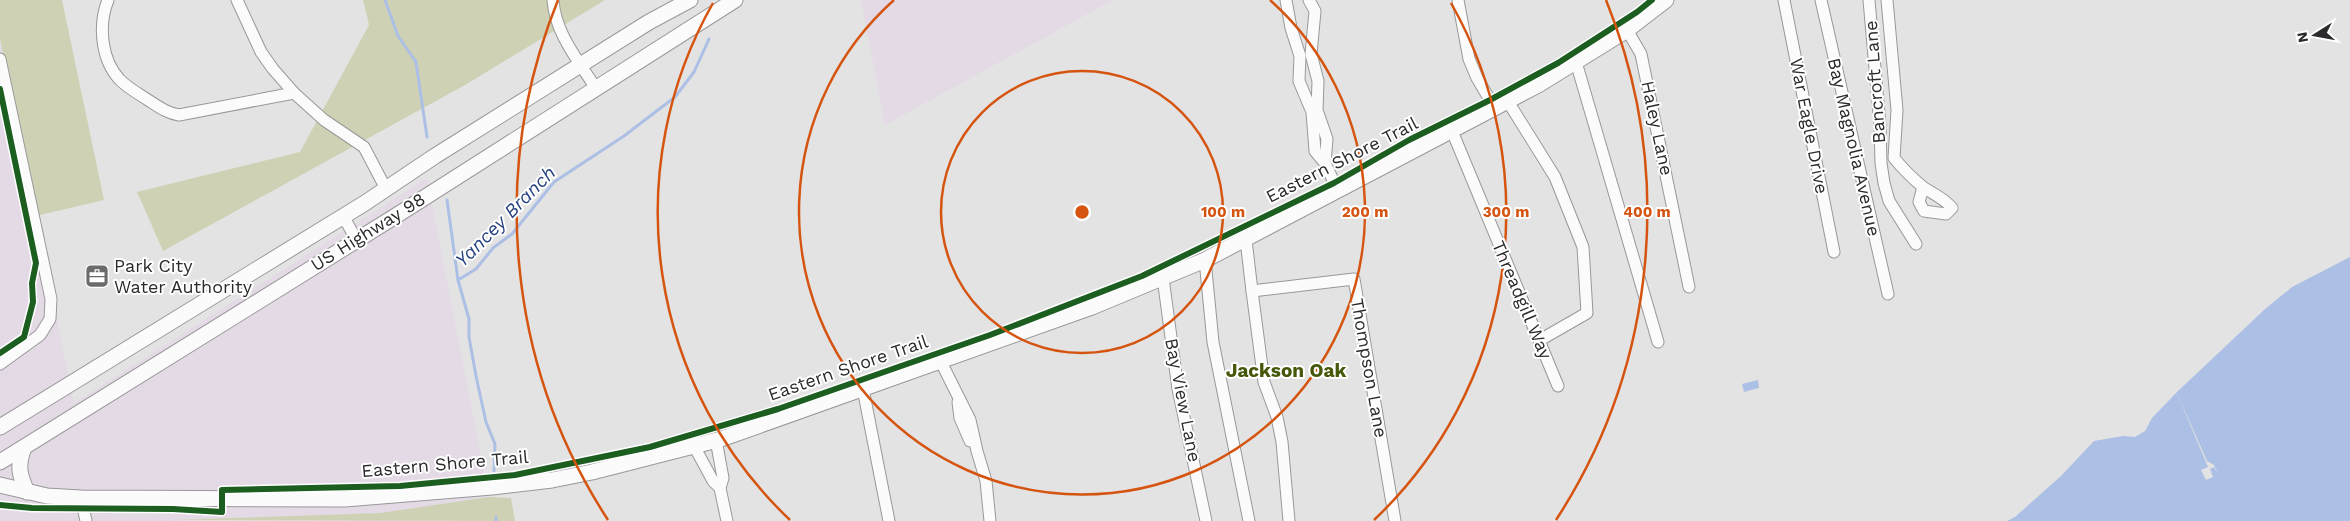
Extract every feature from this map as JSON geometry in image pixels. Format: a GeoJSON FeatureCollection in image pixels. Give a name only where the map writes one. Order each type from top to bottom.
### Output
{"type":"FeatureCollection","features":[{"type":"Feature","properties":{"kind":"main road","name":"US Highway 98"},"geometry":{"type":"LineString","coordinates":[[0,427],[343,216],[649,22],[690,0]]}},
{"type":"Feature","properties":{"kind":"main road","name":"US Highway 98"},"geometry":{"type":"LineString","coordinates":[[0,462],[23,450],[45,433],[735,0]]}},
{"type":"Feature","properties":{"kind":"main road"},"geometry":{"type":"LineString","coordinates":[[0,485],[27,492],[81,498],[345,499],[552,480],[592,472],[716,440],[941,362],[1100,304],[1205,260],[1246,240],[1336,189],[1452,131],[1538,85],[1628,30],[1666,0]]}},
{"type":"Feature","properties":{"kind":"main road"},"geometry":{"type":"LineString","coordinates":[[23,450],[18,464],[19,473],[27,492]]}},
{"type":"Feature","properties":{"kind":"street"},"geometry":{"type":"LineString","coordinates":[[108,0],[102,34],[108,63],[120,80],[169,114],[179,115],[294,93]]}},
{"type":"Feature","properties":{"kind":"street"},"geometry":{"type":"LineString","coordinates":[[237,0],[261,52],[273,68],[294,93],[324,120],[364,147],[386,189]]}},
{"type":"Feature","properties":{"kind":"street"},"geometry":{"type":"LineString","coordinates":[[553,0],[554,10],[568,48],[582,65],[595,87]]}},
{"type":"Feature","properties":{"kind":"street"},"geometry":{"type":"LineString","coordinates":[[1286,0],[1291,28],[1318,81],[1314,111],[1315,151],[1325,163],[1336,189]]}},
{"type":"Feature","properties":{"kind":"street"},"geometry":{"type":"LineString","coordinates":[[1309,0],[1315,16],[1299,81],[1314,111]]}},
{"type":"Feature","properties":{"kind":"street"},"geometry":{"type":"LineString","coordinates":[[1458,0],[1469,60],[1477,78],[1501,104],[1555,177],[1583,247],[1587,313],[1540,340]]}},
{"type":"Feature","properties":{"kind":"street","name":"War Eagle Drive"},"geometry":{"type":"LineString","coordinates":[[1784,0],[1834,252]]}},
{"type":"Feature","properties":{"kind":"street","name":"Bay Magnolia Avenue"},"geometry":{"type":"LineString","coordinates":[[1820,0],[1888,294]]}},
{"type":"Feature","properties":{"kind":"street","name":"Bancroft Lane"},"geometry":{"type":"LineString","coordinates":[[1869,0],[1880,125],[1880,164],[1890,201],[1916,244]]}},
{"type":"Feature","properties":{"kind":"street"},"geometry":{"type":"LineString","coordinates":[[1887,0],[1896,110],[1894,158],[1923,187]]}},
{"type":"Feature","properties":{"kind":"street","name":"Haley Lane"},"geometry":{"type":"LineString","coordinates":[[1628,30],[1641,54],[1689,287]]}},
{"type":"Feature","properties":{"kind":"street"},"geometry":{"type":"LineString","coordinates":[[0,59],[51,299],[50,319],[40,335],[0,364]]}},
{"type":"Feature","properties":{"kind":"street"},"geometry":{"type":"LineString","coordinates":[[1576,62],[1658,342]]}},
{"type":"Feature","properties":{"kind":"street","name":"Threadgill Way"},"geometry":{"type":"LineString","coordinates":[[1452,131],[1558,386]]}},
{"type":"Feature","properties":{"kind":"street"},"geometry":{"type":"LineString","coordinates":[[343,216],[356,239]]}},
{"type":"Feature","properties":{"kind":"street"},"geometry":{"type":"LineString","coordinates":[[1246,240],[1264,382],[1277,416],[1282,442],[1289,521]]}},
{"type":"Feature","properties":{"kind":"street"},"geometry":{"type":"LineString","coordinates":[[1205,260],[1213,342],[1249,521]]}},
{"type":"Feature","properties":{"kind":"street","name":"Bay View Lane"},"geometry":{"type":"LineString","coordinates":[[1163,278],[1178,389],[1206,521]]}},
{"type":"Feature","properties":{"kind":"street","name":"Thompson Lane"},"geometry":{"type":"LineString","coordinates":[[1252,291],[1354,279],[1395,521]]}},
{"type":"Feature","properties":{"kind":"street"},"geometry":{"type":"LineString","coordinates":[[941,362],[956,390],[960,418],[977,451],[986,481],[990,521]]}},
{"type":"Feature","properties":{"kind":"street"},"geometry":{"type":"LineString","coordinates":[[863,389],[889,521]]}},
{"type":"Feature","properties":{"kind":"street"},"geometry":{"type":"LineString","coordinates":[[716,440],[723,478],[720,488],[727,521]]}},
{"type":"Feature","properties":{"kind":"street"},"geometry":{"type":"LineString","coordinates":[[694,446],[713,481],[720,488]]}},
{"type":"Feature","properties":{"kind":"street"},"geometry":{"type":"LineString","coordinates":[[81,498],[86,521]]}},
{"type":"Feature","properties":{"kind":"shaded area"},"geometry":{"type":"Polygon","coordinates":[[[861,0],[1113,0],[885,125],[861,0]]]}},
{"type":"Feature","properties":{"kind":"shaded area"},"geometry":{"type":"Polygon","coordinates":[[[0,39],[74,403],[427,178],[489,497],[380,513],[173,521],[0,521],[0,39]]]}},
{"type":"Feature","properties":{"kind":"green space"},"geometry":{"type":"Polygon","coordinates":[[[0,0],[62,0],[104,200],[36,216],[0,39],[0,0]]]}},
{"type":"Feature","properties":{"kind":"green space"},"geometry":{"type":"Polygon","coordinates":[[[363,0],[605,0],[465,85],[163,251],[137,192],[300,152],[369,25],[363,0]]]}},
{"type":"Feature","properties":{"kind":"green space"},"geometry":{"type":"Polygon","coordinates":[[[489,497],[511,498],[515,521],[173,520],[380,513],[489,497]]]}},
{"type":"Feature","properties":{"kind":"water"},"geometry":{"type":"Polygon","coordinates":[[[2350,257],[2350,521],[2007,521],[2015,517],[2061,476],[2094,441],[2123,436],[2135,437],[2145,431],[2152,418],[2178,391],[2264,310],[2292,287],[2350,257]]]}},
{"type":"Feature","properties":{"kind":"water"},"geometry":{"type":"Polygon","coordinates":[[[1758,380],[1759,388],[1744,392],[1742,384],[1758,380]]]}},
{"type":"Feature","properties":{"kind":"pier"},"geometry":{"type":"Polygon","coordinates":[[[2176,391],[2207,461],[2214,465],[2218,474],[2214,467],[2210,469],[2213,477],[2206,480],[2201,470],[2208,467],[2176,391]]]}},
{"type":"Feature","properties":{"kind":"waterway"},"geometry":{"type":"LineString","coordinates":[[385,0],[398,36],[416,62],[427,137]]}},
{"type":"Feature","properties":{"kind":"waterway","name":"Yancey Branch"},"geometry":{"type":"LineString","coordinates":[[494,471],[495,444],[486,422],[469,337],[469,319],[458,280],[476,269],[493,248],[512,234],[554,182],[624,136],[675,97],[694,72],[709,39]]}},
{"type":"Feature","properties":{"kind":"waterway"},"geometry":{"type":"LineString","coordinates":[[447,200],[458,280]]}},
{"type":"Feature","properties":{"kind":"cycle path","name":"Eastern Shore Trail"},"geometry":{"type":"LineString","coordinates":[[0,505],[32,508],[173,509],[222,512],[222,490],[400,486],[515,475],[650,447],[778,409],[990,335],[1142,276],[1334,183],[1409,140],[1490,100],[1558,63],[1637,12],[1652,0]]}},
{"type":"Feature","properties":{"kind":"cycle path"},"geometry":{"type":"LineString","coordinates":[[0,89],[36,263],[32,283],[33,302],[24,337],[0,353]]}},
{"type":"Feature","properties":{"kind":"place","name":"Park City Water Authority"},"geometry":{"type":"Point","coordinates":[97,276]}},
{"type":"Feature","properties":{"kind":"district","name":"Jackson Oak"},"geometry":{"type":"Point","coordinates":[1286,370]}}]}
